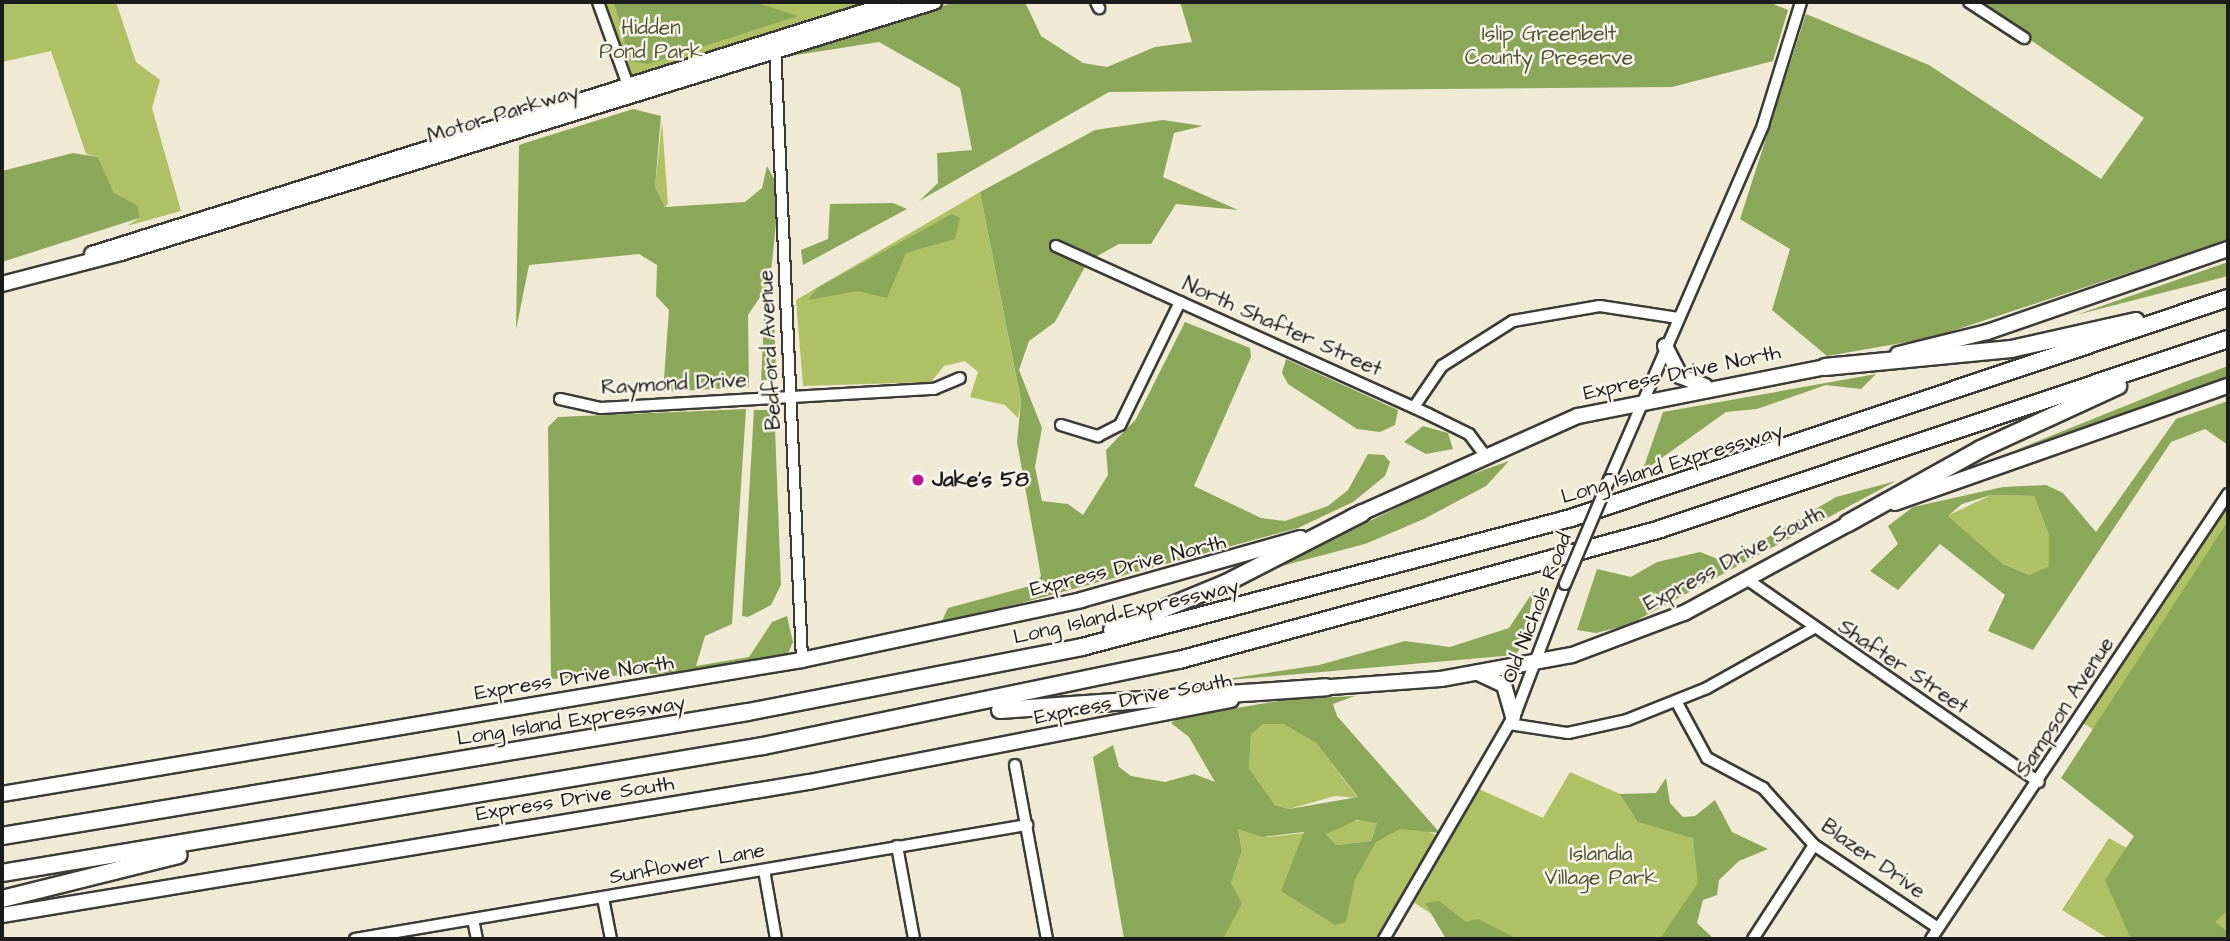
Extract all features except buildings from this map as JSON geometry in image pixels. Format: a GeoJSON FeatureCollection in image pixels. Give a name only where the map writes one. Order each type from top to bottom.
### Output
{"type":"FeatureCollection","features":[{"type":"Feature","properties":{"kind":"highway","name":"Long Island Expressway"},"geometry":{"type":"LineString","coordinates":[[2,836],[688,723],[1082,647],[1596,510],[2228,298]]}},
{"type":"Feature","properties":{"kind":"highway"},"geometry":{"type":"LineString","coordinates":[[1825,367],[2024,347],[2207,306]]}},
{"type":"Feature","properties":{"kind":"highway"},"geometry":{"type":"LineString","coordinates":[[2,873],[228,837],[931,714],[1179,660],[1484,581],[1753,499],[2228,339]]}},
{"type":"Feature","properties":{"kind":"highway"},"geometry":{"type":"LineString","coordinates":[[1848,523],[1981,449],[2180,356]]}},
{"type":"Feature","properties":{"kind":"highway"},"geometry":{"type":"LineString","coordinates":[[1082,647],[1325,537],[1362,513]]}},
{"type":"Feature","properties":{"kind":"highway"},"geometry":{"type":"LineString","coordinates":[[931,714],[1326,687]]}},
{"type":"Feature","properties":{"kind":"highway"},"geometry":{"type":"LineString","coordinates":[[2,899],[200,850],[228,837]]}},
{"type":"Feature","properties":{"kind":"main road","name":"Motor Parkway"},"geometry":{"type":"LineString","coordinates":[[775,46],[895,2]]}},
{"type":"Feature","properties":{"kind":"main road","name":"Motor Parkway"},"geometry":{"type":"LineString","coordinates":[[2,284],[82,259],[117,241],[775,46],[934,2]]}},
{"type":"Feature","properties":{"kind":"main road","name":"Express Drive North"},"geometry":{"type":"LineString","coordinates":[[2,793],[802,660],[1201,570],[1362,513],[1484,454],[1578,416],[1707,386],[1825,367],[1961,340],[2228,249]]}},
{"type":"Feature","properties":{"kind":"main road"},"geometry":{"type":"LineString","coordinates":[[1665,346],[1680,376],[1707,386]]}},
{"type":"Feature","properties":{"kind":"main road","name":"Express Drive South"},"geometry":{"type":"LineString","coordinates":[[2,915],[810,782],[1198,705],[1326,687],[1479,674],[1536,664],[1639,633],[1748,580],[1848,523],[2228,386]]}},
{"type":"Feature","properties":{"kind":"main road"},"geometry":{"type":"LineString","coordinates":[[1479,674],[1504,685],[1511,721]]}},
{"type":"Feature","properties":{"kind":"street"},"geometry":{"type":"LineString","coordinates":[[598,2],[630,91]]}},
{"type":"Feature","properties":{"kind":"street","name":"Old Nichols Road"},"geometry":{"type":"LineString","coordinates":[[1384,939],[1511,721],[1665,346],[1763,125],[1801,2]]}},
{"type":"Feature","properties":{"kind":"street"},"geometry":{"type":"LineString","coordinates":[[1969,2],[2025,38]]}},
{"type":"Feature","properties":{"kind":"street","name":"Bedford Avenue"},"geometry":{"type":"LineString","coordinates":[[775,46],[802,660]]}},
{"type":"Feature","properties":{"kind":"street","name":"North Shafter Street"},"geometry":{"type":"LineString","coordinates":[[1056,246],[1414,407],[1469,434],[1484,454]]}},
{"type":"Feature","properties":{"kind":"street"},"geometry":{"type":"LineString","coordinates":[[1061,425],[1098,436],[1120,425],[1180,302]]}},
{"type":"Feature","properties":{"kind":"street"},"geometry":{"type":"LineString","coordinates":[[1414,407],[1442,366],[1513,321],[1600,306],[1678,318]]}},
{"type":"Feature","properties":{"kind":"street","name":"Raymond Drive"},"geometry":{"type":"LineString","coordinates":[[560,398],[584,408],[934,389],[960,378]]}},
{"type":"Feature","properties":{"kind":"street","name":"Sampson Avenue"},"geometry":{"type":"LineString","coordinates":[[1931,939],[2039,782],[2228,494]]}},
{"type":"Feature","properties":{"kind":"street","name":"Shafter Street"},"geometry":{"type":"LineString","coordinates":[[1748,580],[1812,629],[2039,782]]}},
{"type":"Feature","properties":{"kind":"street"},"geometry":{"type":"LineString","coordinates":[[1511,721],[1546,734],[1577,732],[1676,701],[1812,629]]}},
{"type":"Feature","properties":{"kind":"street","name":"Blazer Drive"},"geometry":{"type":"LineString","coordinates":[[1676,701],[1701,753],[1763,788],[1814,845],[1938,928]]}},
{"type":"Feature","properties":{"kind":"street"},"geometry":{"type":"LineString","coordinates":[[1015,765],[1047,939]]}},
{"type":"Feature","properties":{"kind":"street","name":"Sunflower Lane"},"geometry":{"type":"LineString","coordinates":[[355,939],[1027,825]]}},
{"type":"Feature","properties":{"kind":"street"},"geometry":{"type":"LineString","coordinates":[[1753,939],[1814,845]]}},
{"type":"Feature","properties":{"kind":"street"},"geometry":{"type":"LineString","coordinates":[[897,846],[914,939]]}},
{"type":"Feature","properties":{"kind":"street"},"geometry":{"type":"LineString","coordinates":[[764,870],[776,939]]}},
{"type":"Feature","properties":{"kind":"street"},"geometry":{"type":"LineString","coordinates":[[603,898],[611,939]]}},
{"type":"Feature","properties":{"kind":"street"},"geometry":{"type":"LineString","coordinates":[[473,919],[477,939]]}},
{"type":"Feature","properties":{"kind":"green space"},"geometry":{"type":"Polygon","coordinates":[[[2,2],[116,2],[136,62],[160,80],[152,108],[181,211],[127,226],[139,218],[114,193],[98,157],[86,154],[51,51],[2,62],[2,2]]]}},
{"type":"Feature","properties":{"kind":"green space","name":"Hidden Pond Park"},"geometry":{"type":"Polygon","coordinates":[[[598,2],[895,2],[628,84],[598,2]]]}},
{"type":"Feature","properties":{"kind":"green space"},"geometry":{"type":"Polygon","coordinates":[[[614,2],[754,2],[798,16],[648,64],[630,61],[614,2]]]}},
{"type":"Feature","properties":{"kind":"green space","name":"Islip Greenbelt County Preserve"},"geometry":{"type":"Polygon","coordinates":[[[955,2],[1025,2],[1041,36],[1083,63],[1107,67],[1155,47],[1192,42],[1180,2],[1769,2],[1788,10],[1773,61],[1672,87],[1109,92],[919,201],[938,183],[937,153],[972,150],[960,88],[879,42],[790,56],[955,2]]]}},
{"type":"Feature","properties":{"kind":"green space"},"geometry":{"type":"Polygon","coordinates":[[[1975,2],[2228,2],[2228,240],[1931,338],[1827,356],[1772,310],[1790,249],[1740,219],[1806,14],[1929,65],[2101,179],[2144,118],[1975,2]]]}},
{"type":"Feature","properties":{"kind":"green space"},"geometry":{"type":"Polygon","coordinates":[[[633,109],[661,116],[655,187],[665,207],[745,202],[762,188],[767,166],[774,179],[779,194],[770,282],[748,315],[749,387],[663,392],[669,310],[656,296],[657,265],[639,254],[529,265],[516,330],[519,145],[633,109]]]}},
{"type":"Feature","properties":{"kind":"green space"},"geometry":{"type":"Polygon","coordinates":[[[1163,120],[1203,126],[1174,133],[1163,177],[1238,210],[1176,204],[1151,244],[1119,244],[1088,261],[1055,322],[1029,341],[1019,370],[1042,428],[1035,467],[1042,501],[1068,504],[1083,515],[1108,475],[1106,450],[1136,419],[1185,322],[1250,348],[1251,357],[1194,486],[1261,518],[1285,521],[1328,506],[1348,490],[1368,454],[1384,455],[1390,462],[1385,476],[1353,502],[1298,528],[940,625],[948,608],[1034,585],[1041,576],[1017,442],[1021,401],[980,192],[1095,130],[1163,120]]]}},
{"type":"Feature","properties":{"kind":"green space"},"geometry":{"type":"Polygon","coordinates":[[[662,122],[668,204],[665,207],[655,187],[662,122]]]}},
{"type":"Feature","properties":{"kind":"green space"},"geometry":{"type":"Polygon","coordinates":[[[73,153],[98,157],[114,193],[138,206],[139,218],[2,262],[2,171],[73,153]]]}},
{"type":"Feature","properties":{"kind":"green space"},"geometry":{"type":"Polygon","coordinates":[[[980,192],[1021,402],[1018,418],[1005,405],[970,397],[978,372],[965,361],[944,366],[931,382],[803,386],[796,300],[980,192]]]}},
{"type":"Feature","properties":{"kind":"green space"},"geometry":{"type":"Polygon","coordinates":[[[893,203],[907,209],[803,265],[801,250],[828,239],[830,204],[893,203]]]}},
{"type":"Feature","properties":{"kind":"green space"},"geometry":{"type":"Polygon","coordinates":[[[952,214],[960,218],[955,239],[906,253],[887,298],[858,291],[808,300],[817,288],[952,214]]]}},
{"type":"Feature","properties":{"kind":"green space"},"geometry":{"type":"Polygon","coordinates":[[[2228,262],[2228,276],[2076,315],[2228,262]]]}},
{"type":"Feature","properties":{"kind":"green space"},"geometry":{"type":"Polygon","coordinates":[[[774,318],[776,372],[761,384],[764,319],[774,318]]]}},
{"type":"Feature","properties":{"kind":"green space"},"geometry":{"type":"Polygon","coordinates":[[[1286,359],[1398,410],[1395,425],[1380,432],[1357,429],[1288,384],[1282,373],[1286,359]]]}},
{"type":"Feature","properties":{"kind":"green space"},"geometry":{"type":"Polygon","coordinates":[[[2228,366],[2228,377],[2011,452],[2182,383],[2228,366]]]}},
{"type":"Feature","properties":{"kind":"green space"},"geometry":{"type":"Polygon","coordinates":[[[1876,374],[1861,389],[1826,385],[1757,409],[1726,412],[1642,472],[1663,412],[1876,374]]]}},
{"type":"Feature","properties":{"kind":"green space"},"geometry":{"type":"Polygon","coordinates":[[[2228,401],[2228,445],[2205,429],[2171,442],[2033,650],[1988,631],[2005,595],[1940,544],[1898,590],[1870,571],[1898,544],[1888,526],[1913,507],[2003,487],[2046,485],[2063,493],[2096,532],[2176,419],[2228,401]],[[1991,495],[1962,504],[1948,516],[2003,564],[2030,575],[2049,566],[2049,535],[2034,496],[1991,495]]]}},
{"type":"Feature","properties":{"kind":"green space"},"geometry":{"type":"Polygon","coordinates":[[[746,409],[732,624],[705,636],[696,666],[749,657],[772,622],[787,616],[793,642],[786,658],[689,672],[551,679],[548,427],[558,417],[746,409]]]}},
{"type":"Feature","properties":{"kind":"green space"},"geometry":{"type":"Polygon","coordinates":[[[754,410],[768,410],[775,428],[781,585],[771,605],[748,617],[742,616],[754,410]]]}},
{"type":"Feature","properties":{"kind":"green space"},"geometry":{"type":"Polygon","coordinates":[[[1423,426],[1448,433],[1453,449],[1426,454],[1404,442],[1423,426]]]}},
{"type":"Feature","properties":{"kind":"green space"},"geometry":{"type":"Polygon","coordinates":[[[1509,461],[1486,486],[1424,519],[1365,544],[1274,568],[1447,483],[1509,461]]]}},
{"type":"Feature","properties":{"kind":"green space"},"geometry":{"type":"Polygon","coordinates":[[[1896,481],[1628,625],[1596,633],[1577,630],[1597,569],[1631,577],[1657,562],[1700,552],[1726,562],[1836,497],[1896,481]]]}},
{"type":"Feature","properties":{"kind":"green space"},"geometry":{"type":"Polygon","coordinates":[[[2228,491],[2228,939],[2109,939],[2062,910],[2109,838],[2162,868],[2201,800],[2077,719],[2228,491]]]}},
{"type":"Feature","properties":{"kind":"green space"},"geometry":{"type":"Polygon","coordinates":[[[1991,495],[2034,496],[2049,535],[2049,566],[2031,575],[2003,564],[1947,516],[1991,495]]]}},
{"type":"Feature","properties":{"kind":"green space"},"geometry":{"type":"Polygon","coordinates":[[[2228,521],[2228,910],[2215,922],[2228,932],[2224,939],[2131,939],[2105,880],[2134,836],[2061,778],[2228,521]]]}},
{"type":"Feature","properties":{"kind":"green space"},"geometry":{"type":"Polygon","coordinates":[[[1534,590],[1523,645],[1515,655],[1207,682],[1319,665],[1405,641],[1450,647],[1509,628],[1534,590]]]}},
{"type":"Feature","properties":{"kind":"green space"},"geometry":{"type":"Polygon","coordinates":[[[1355,696],[1333,704],[1337,716],[1440,833],[1400,829],[1376,842],[1355,879],[1346,922],[1335,925],[1281,891],[1304,832],[1262,837],[1238,829],[1242,851],[1231,883],[1242,903],[1223,939],[1124,939],[1093,757],[1113,745],[1119,767],[1131,776],[1165,782],[1194,774],[1215,782],[1189,737],[1171,723],[1178,718],[1290,699],[1355,696]],[[1263,724],[1251,735],[1249,768],[1275,805],[1289,809],[1358,797],[1316,743],[1283,724],[1263,724]],[[1357,820],[1326,834],[1336,845],[1371,841],[1377,823],[1357,820]]]}},
{"type":"Feature","properties":{"kind":"green space"},"geometry":{"type":"Polygon","coordinates":[[[1263,724],[1283,724],[1316,743],[1358,798],[1335,796],[1289,809],[1275,805],[1249,768],[1251,735],[1263,724]]]}},
{"type":"Feature","properties":{"kind":"green space","name":"Islandia Village Park"},"geometry":{"type":"Polygon","coordinates":[[[1570,772],[1732,843],[1672,939],[1470,939],[1407,898],[1383,939],[1223,939],[1241,903],[1231,883],[1242,851],[1238,828],[1268,837],[1305,833],[1289,876],[1333,906],[1393,815],[1440,837],[1470,785],[1543,818],[1570,772]]]}},
{"type":"Feature","properties":{"kind":"green space"},"geometry":{"type":"Polygon","coordinates":[[[1666,778],[1670,803],[1683,817],[1695,816],[1715,800],[1732,832],[1768,849],[1739,861],[1719,880],[1717,895],[1703,900],[1697,923],[1714,939],[1660,939],[1698,883],[1693,838],[1638,822],[1620,794],[1656,793],[1666,778]]]}},
{"type":"Feature","properties":{"kind":"green space"},"geometry":{"type":"Polygon","coordinates":[[[1368,819],[1377,823],[1371,841],[1336,845],[1326,834],[1338,824],[1368,819]]]}},
{"type":"Feature","properties":{"kind":"green space"},"geometry":{"type":"Polygon","coordinates":[[[1439,901],[1466,922],[1478,919],[1518,939],[1446,939],[1425,903],[1439,901]]]}},
{"type":"Feature","properties":{"kind":"place","name":"Jake's 58"},"geometry":{"type":"Point","coordinates":[918,480]}}]}
